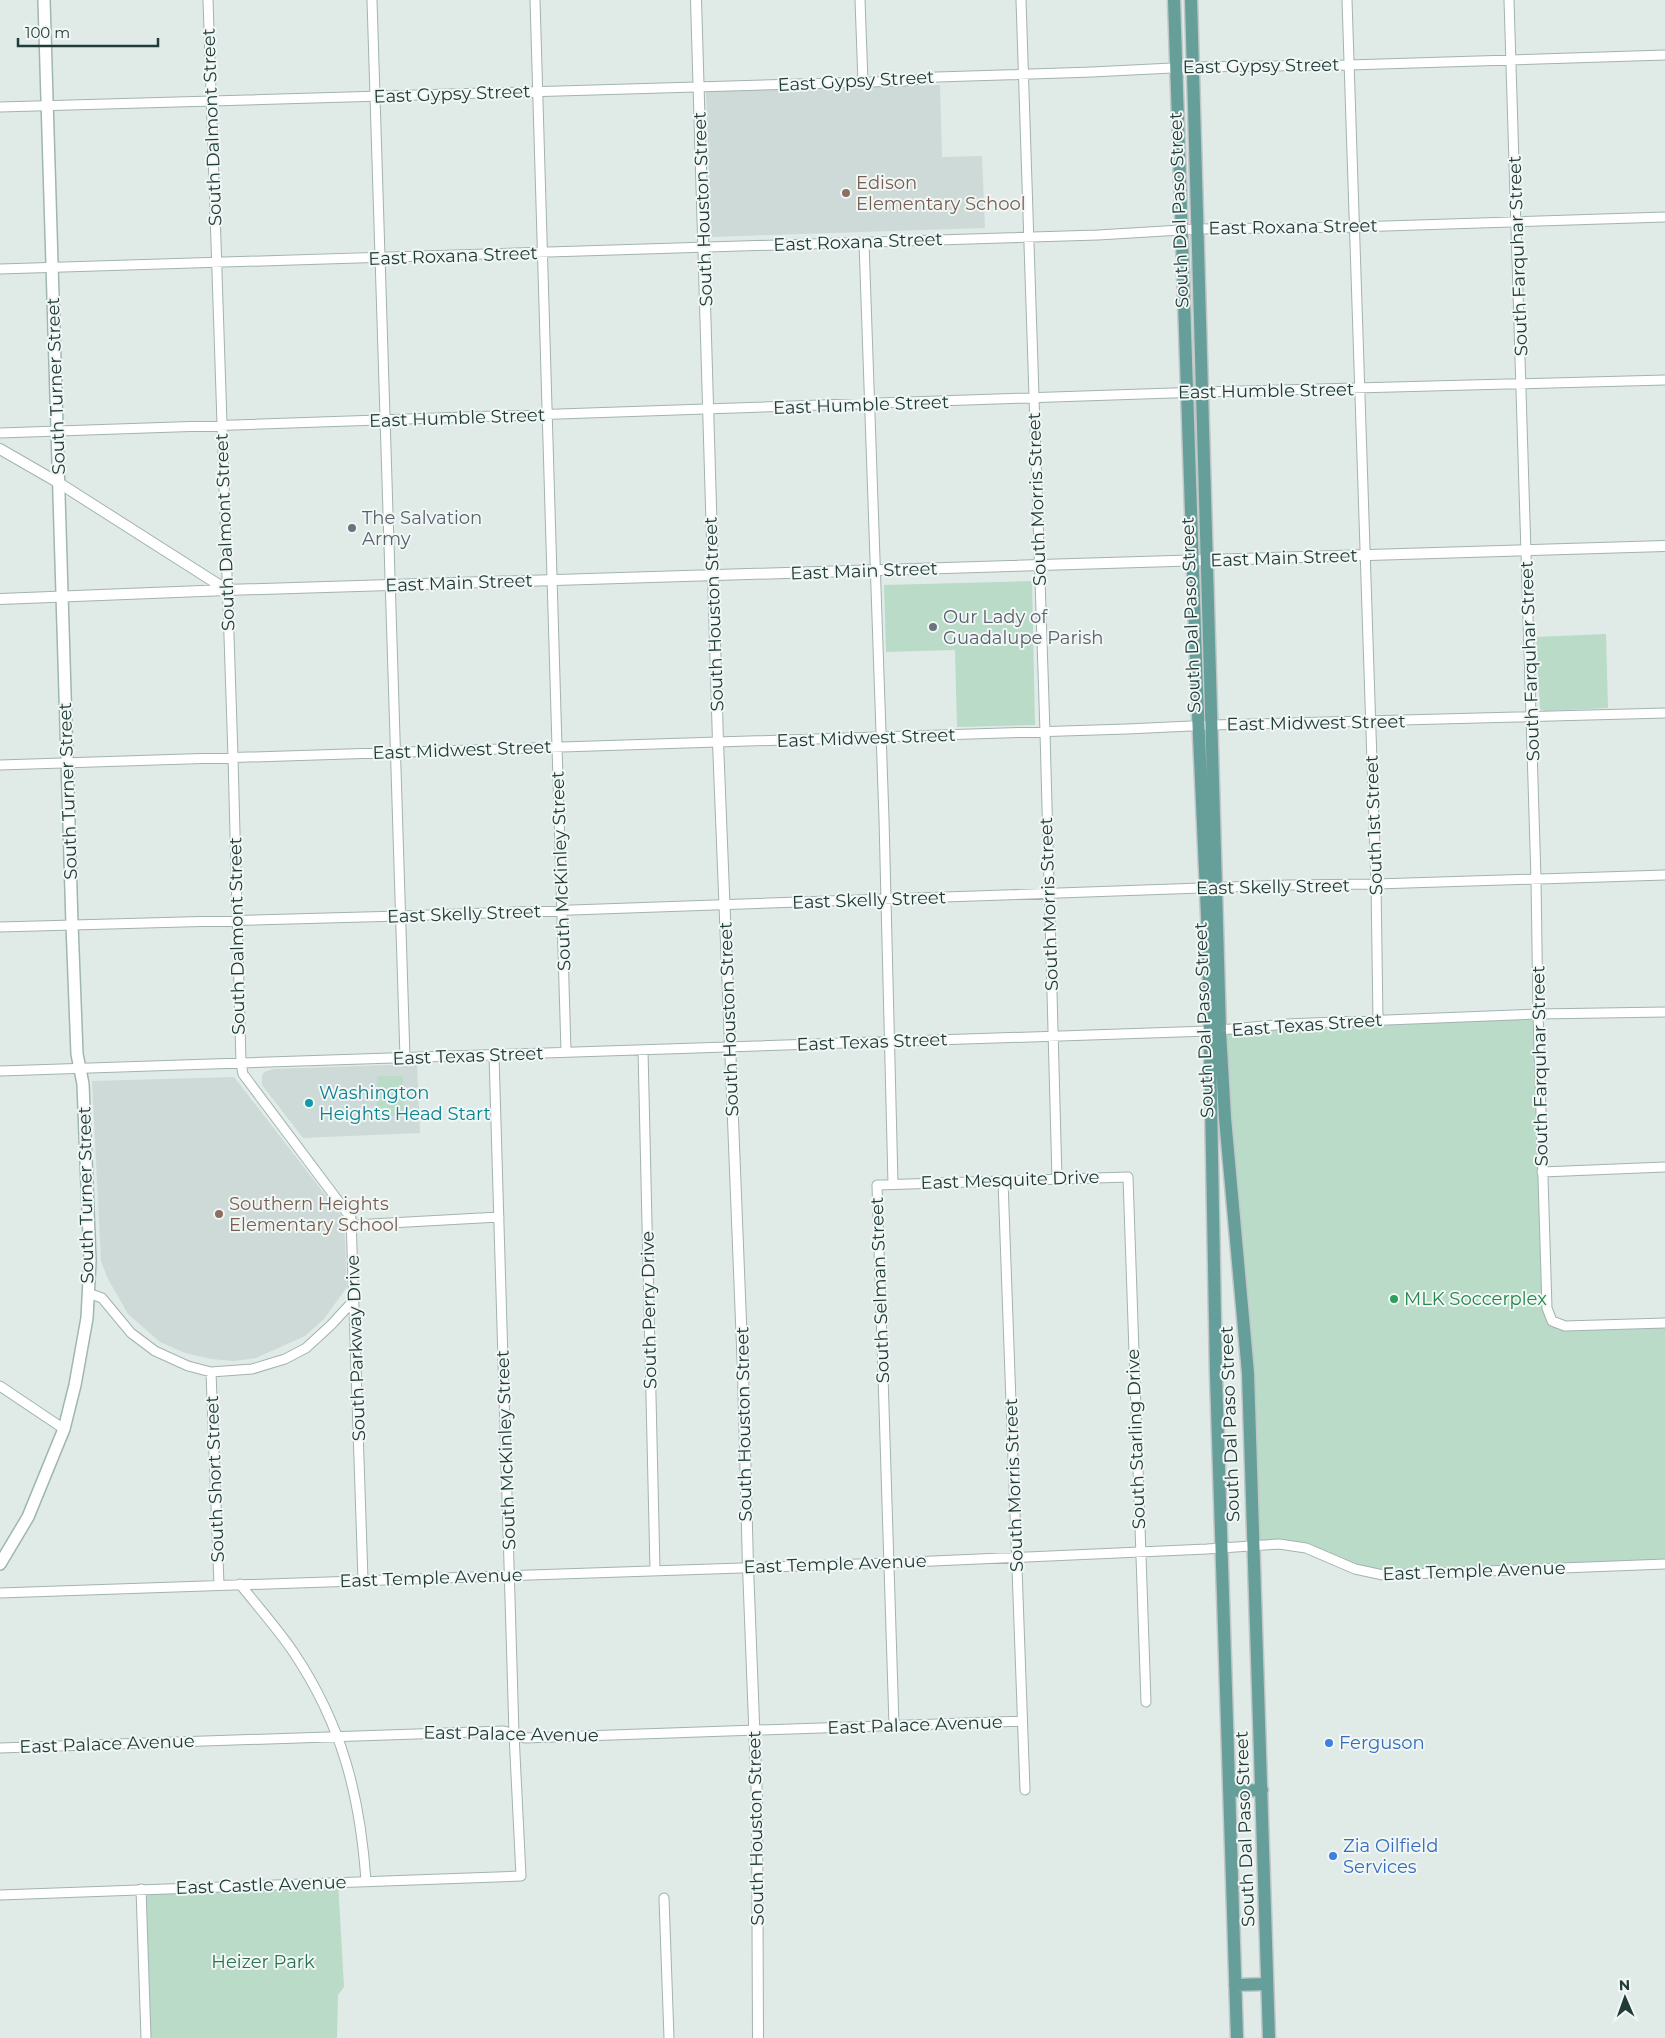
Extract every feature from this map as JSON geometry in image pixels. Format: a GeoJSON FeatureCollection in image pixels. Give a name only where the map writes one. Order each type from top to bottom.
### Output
{"type":"FeatureCollection","features":[{"type":"Feature","properties":{"kind":"main road","name":"South Turner Street"},"geometry":{"type":"LineString","coordinates":[[0,1564],[28,1516],[64,1429],[82,1351],[87,1318],[90,1261],[83,1084],[77,1054],[72,924],[44,0]]}},
{"type":"Feature","properties":{"kind":"main road","name":"South Dal Paso Street"},"geometry":{"type":"LineString","coordinates":[[1174,0],[1198,726],[1211,888]]}},
{"type":"Feature","properties":{"kind":"main road","name":"South Dal Paso Street"},"geometry":{"type":"LineString","coordinates":[[1191,0],[1212,725],[1211,888],[1215,1031],[1216,1375],[1237,2038]]}},
{"type":"Feature","properties":{"kind":"main road","name":"South Dal Paso Street"},"geometry":{"type":"LineString","coordinates":[[1215,1031],[1225,1118],[1248,1373],[1269,2038]]}},
{"type":"Feature","properties":{"kind":"main road"},"geometry":{"type":"LineString","coordinates":[[1229,1791],[1262,1790]]}},
{"type":"Feature","properties":{"kind":"main road"},"geometry":{"type":"LineString","coordinates":[[1235,1984],[1268,1984]]}},
{"type":"Feature","properties":{"kind":"street","name":"South Dalmont Street"},"geometry":{"type":"LineString","coordinates":[[208,0],[241,1063]]}},
{"type":"Feature","properties":{"kind":"street"},"geometry":{"type":"LineString","coordinates":[[372,0],[404,1058]]}},
{"type":"Feature","properties":{"kind":"street","name":"South McKinley Street"},"geometry":{"type":"LineString","coordinates":[[535,0],[566,1052]]}},
{"type":"Feature","properties":{"kind":"street","name":"South Houston Street"},"geometry":{"type":"LineString","coordinates":[[696,0],[718,742],[731,1047],[755,1730],[758,2038]]}},
{"type":"Feature","properties":{"kind":"street"},"geometry":{"type":"LineString","coordinates":[[860,0],[863,82]]}},
{"type":"Feature","properties":{"kind":"street","name":"South Morris Street"},"geometry":{"type":"LineString","coordinates":[[1021,0],[1040,565],[1057,1179]]}},
{"type":"Feature","properties":{"kind":"street","name":"South 1st Street"},"geometry":{"type":"LineString","coordinates":[[1347,0],[1376,884],[1378,1020]]}},
{"type":"Feature","properties":{"kind":"street","name":"South Farquhar Street"},"geometry":{"type":"LineString","coordinates":[[1509,0],[1547,1308],[1552,1321],[1565,1326],[1665,1323]]}},
{"type":"Feature","properties":{"kind":"street","name":"East Gypsy Street"},"geometry":{"type":"LineString","coordinates":[[0,107],[904,82],[937,77],[1192,67],[1665,55]]}},
{"type":"Feature","properties":{"kind":"street","name":"East Roxana Street"},"geometry":{"type":"LineString","coordinates":[[0,269],[704,248],[1198,229],[1355,227],[1665,217]]}},
{"type":"Feature","properties":{"kind":"street","name":"South Selman Street"},"geometry":{"type":"LineString","coordinates":[[864,242],[868,404],[877,570],[893,1184],[877,1185],[894,1725]]}},
{"type":"Feature","properties":{"kind":"street","name":"East Humble Street"},"geometry":{"type":"LineString","coordinates":[[0,433],[1202,392],[1665,380]]}},
{"type":"Feature","properties":{"kind":"street"},"geometry":{"type":"LineString","coordinates":[[0,449],[59,483],[227,590]]}},
{"type":"Feature","properties":{"kind":"street","name":"East Main Street"},"geometry":{"type":"LineString","coordinates":[[0,599],[227,590],[1665,546]]}},
{"type":"Feature","properties":{"kind":"street","name":"East Midwest Street"},"geometry":{"type":"LineString","coordinates":[[0,765],[1212,725],[1665,713]]}},
{"type":"Feature","properties":{"kind":"street","name":"East Skelly Street"},"geometry":{"type":"LineString","coordinates":[[0,927],[725,906],[1048,893],[1665,875]]}},
{"type":"Feature","properties":{"kind":"street","name":"East Texas Street"},"geometry":{"type":"LineString","coordinates":[[0,1071],[1215,1031],[1286,1024],[1378,1020],[1538,1014],[1665,1012]]}},
{"type":"Feature","properties":{"kind":"street","name":"South Perry Drive"},"geometry":{"type":"LineString","coordinates":[[643,1050],[655,1570]]}},
{"type":"Feature","properties":{"kind":"street","name":"South McKinley Street"},"geometry":{"type":"LineString","coordinates":[[494,1055],[514,1734],[521,1876]]}},
{"type":"Feature","properties":{"kind":"street","name":"South Parkway Drive"},"geometry":{"type":"LineString","coordinates":[[241,1063],[243,1074],[349,1213],[353,1225],[363,1580]]}},
{"type":"Feature","properties":{"kind":"street"},"geometry":{"type":"LineString","coordinates":[[1542,1172],[1665,1167]]}},
{"type":"Feature","properties":{"kind":"street","name":"East Mesquite Drive"},"geometry":{"type":"LineString","coordinates":[[893,1184],[1128,1177]]}},
{"type":"Feature","properties":{"kind":"street","name":"South Starling Drive"},"geometry":{"type":"LineString","coordinates":[[1128,1177],[1146,1702]]}},
{"type":"Feature","properties":{"kind":"street","name":"South Morris Street"},"geometry":{"type":"LineString","coordinates":[[1003,1180],[1025,1790]]}},
{"type":"Feature","properties":{"kind":"street"},"geometry":{"type":"LineString","coordinates":[[353,1225],[499,1217]]}},
{"type":"Feature","properties":{"kind":"street"},"geometry":{"type":"LineString","coordinates":[[88,1293],[102,1298],[131,1333],[155,1352],[188,1366],[211,1372],[252,1369],[285,1359],[306,1348],[332,1325],[355,1299]]}},
{"type":"Feature","properties":{"kind":"street","name":"South Short Street"},"geometry":{"type":"LineString","coordinates":[[211,1372],[219,1585]]}},
{"type":"Feature","properties":{"kind":"street"},"geometry":{"type":"LineString","coordinates":[[0,1386],[64,1429]]}},
{"type":"Feature","properties":{"kind":"street","name":"East Temple Avenue"},"geometry":{"type":"LineString","coordinates":[[0,1593],[888,1563],[1222,1549],[1279,1544],[1306,1548],[1355,1569],[1383,1575],[1665,1564]]}},
{"type":"Feature","properties":{"kind":"street"},"geometry":{"type":"LineString","coordinates":[[240,1584],[293,1651],[322,1700],[338,1736],[357,1801],[363,1839],[366,1881]]}},
{"type":"Feature","properties":{"kind":"street","name":"East Palace Avenue"},"geometry":{"type":"LineString","coordinates":[[0,1748],[504,1730],[524,1738],[1022,1721]]}},
{"type":"Feature","properties":{"kind":"street","name":"East Castle Avenue"},"geometry":{"type":"LineString","coordinates":[[0,1895],[521,1876]]}},
{"type":"Feature","properties":{"kind":"street"},"geometry":{"type":"LineString","coordinates":[[141,1889],[146,2038]]}},
{"type":"Feature","properties":{"kind":"street"},"geometry":{"type":"LineString","coordinates":[[664,1898],[669,2038]]}},
{"type":"Feature","properties":{"kind":"shaded area","name":"Edison Elementary School"},"geometry":{"type":"Polygon","coordinates":[[[940,85],[942,157],[982,156],[985,228],[711,237],[706,91],[940,85]]]}},
{"type":"Feature","properties":{"kind":"shaded area"},"geometry":{"type":"Polygon","coordinates":[[[417,1064],[420,1133],[303,1138],[262,1085],[264,1072],[273,1069],[417,1064]]]}},
{"type":"Feature","properties":{"kind":"shaded area","name":"Southern Heights Elementary School"},"geometry":{"type":"Polygon","coordinates":[[[234,1077],[344,1219],[347,1287],[324,1319],[305,1336],[256,1358],[234,1361],[211,1359],[185,1353],[160,1342],[128,1314],[108,1279],[101,1261],[92,1081],[234,1077]]]}},
{"type":"Feature","properties":{"kind":"green space"},"geometry":{"type":"Polygon","coordinates":[[[1032,581],[1035,725],[957,727],[955,650],[886,652],[884,585],[1032,581]]]}},
{"type":"Feature","properties":{"kind":"green space"},"geometry":{"type":"Polygon","coordinates":[[[1606,634],[1608,708],[1545,711],[1540,709],[1536,637],[1606,634]]]}},
{"type":"Feature","properties":{"kind":"green space","name":"MLK Soccerplex"},"geometry":{"type":"Polygon","coordinates":[[[1538,1014],[1547,1308],[1557,1324],[1665,1323],[1665,1564],[1383,1575],[1318,1552],[1253,1545],[1220,1031],[1538,1014]]]}},
{"type":"Feature","properties":{"kind":"green space"},"geometry":{"type":"Polygon","coordinates":[[[379,1076],[403,1076],[404,1116],[377,1116],[377,1078],[379,1076]]]}},
{"type":"Feature","properties":{"kind":"green space","name":"Heizer Park"},"geometry":{"type":"Polygon","coordinates":[[[338,1882],[344,1987],[338,1995],[337,2038],[146,2038],[141,1889],[338,1882]]]}},
{"type":"Feature","properties":{"kind":"place","name":"Edison Elementary School"},"geometry":{"type":"Point","coordinates":[846,193]}},
{"type":"Feature","properties":{"kind":"place","name":"The Salvation Army"},"geometry":{"type":"Point","coordinates":[352,528]}},
{"type":"Feature","properties":{"kind":"place","name":"Our Lady of Guadalupe Parish"},"geometry":{"type":"Point","coordinates":[933,627]}},
{"type":"Feature","properties":{"kind":"place","name":"Washington Heights Head Start"},"geometry":{"type":"Point","coordinates":[309,1103]}},
{"type":"Feature","properties":{"kind":"place","name":"Southern Heights Elementary School"},"geometry":{"type":"Point","coordinates":[219,1214]}},
{"type":"Feature","properties":{"kind":"place","name":"MLK Soccerplex"},"geometry":{"type":"Point","coordinates":[1394,1299]}},
{"type":"Feature","properties":{"kind":"place","name":"Ferguson"},"geometry":{"type":"Point","coordinates":[1329,1743]}},
{"type":"Feature","properties":{"kind":"place","name":"Zia Oilfield Services"},"geometry":{"type":"Point","coordinates":[1333,1856]}}]}
